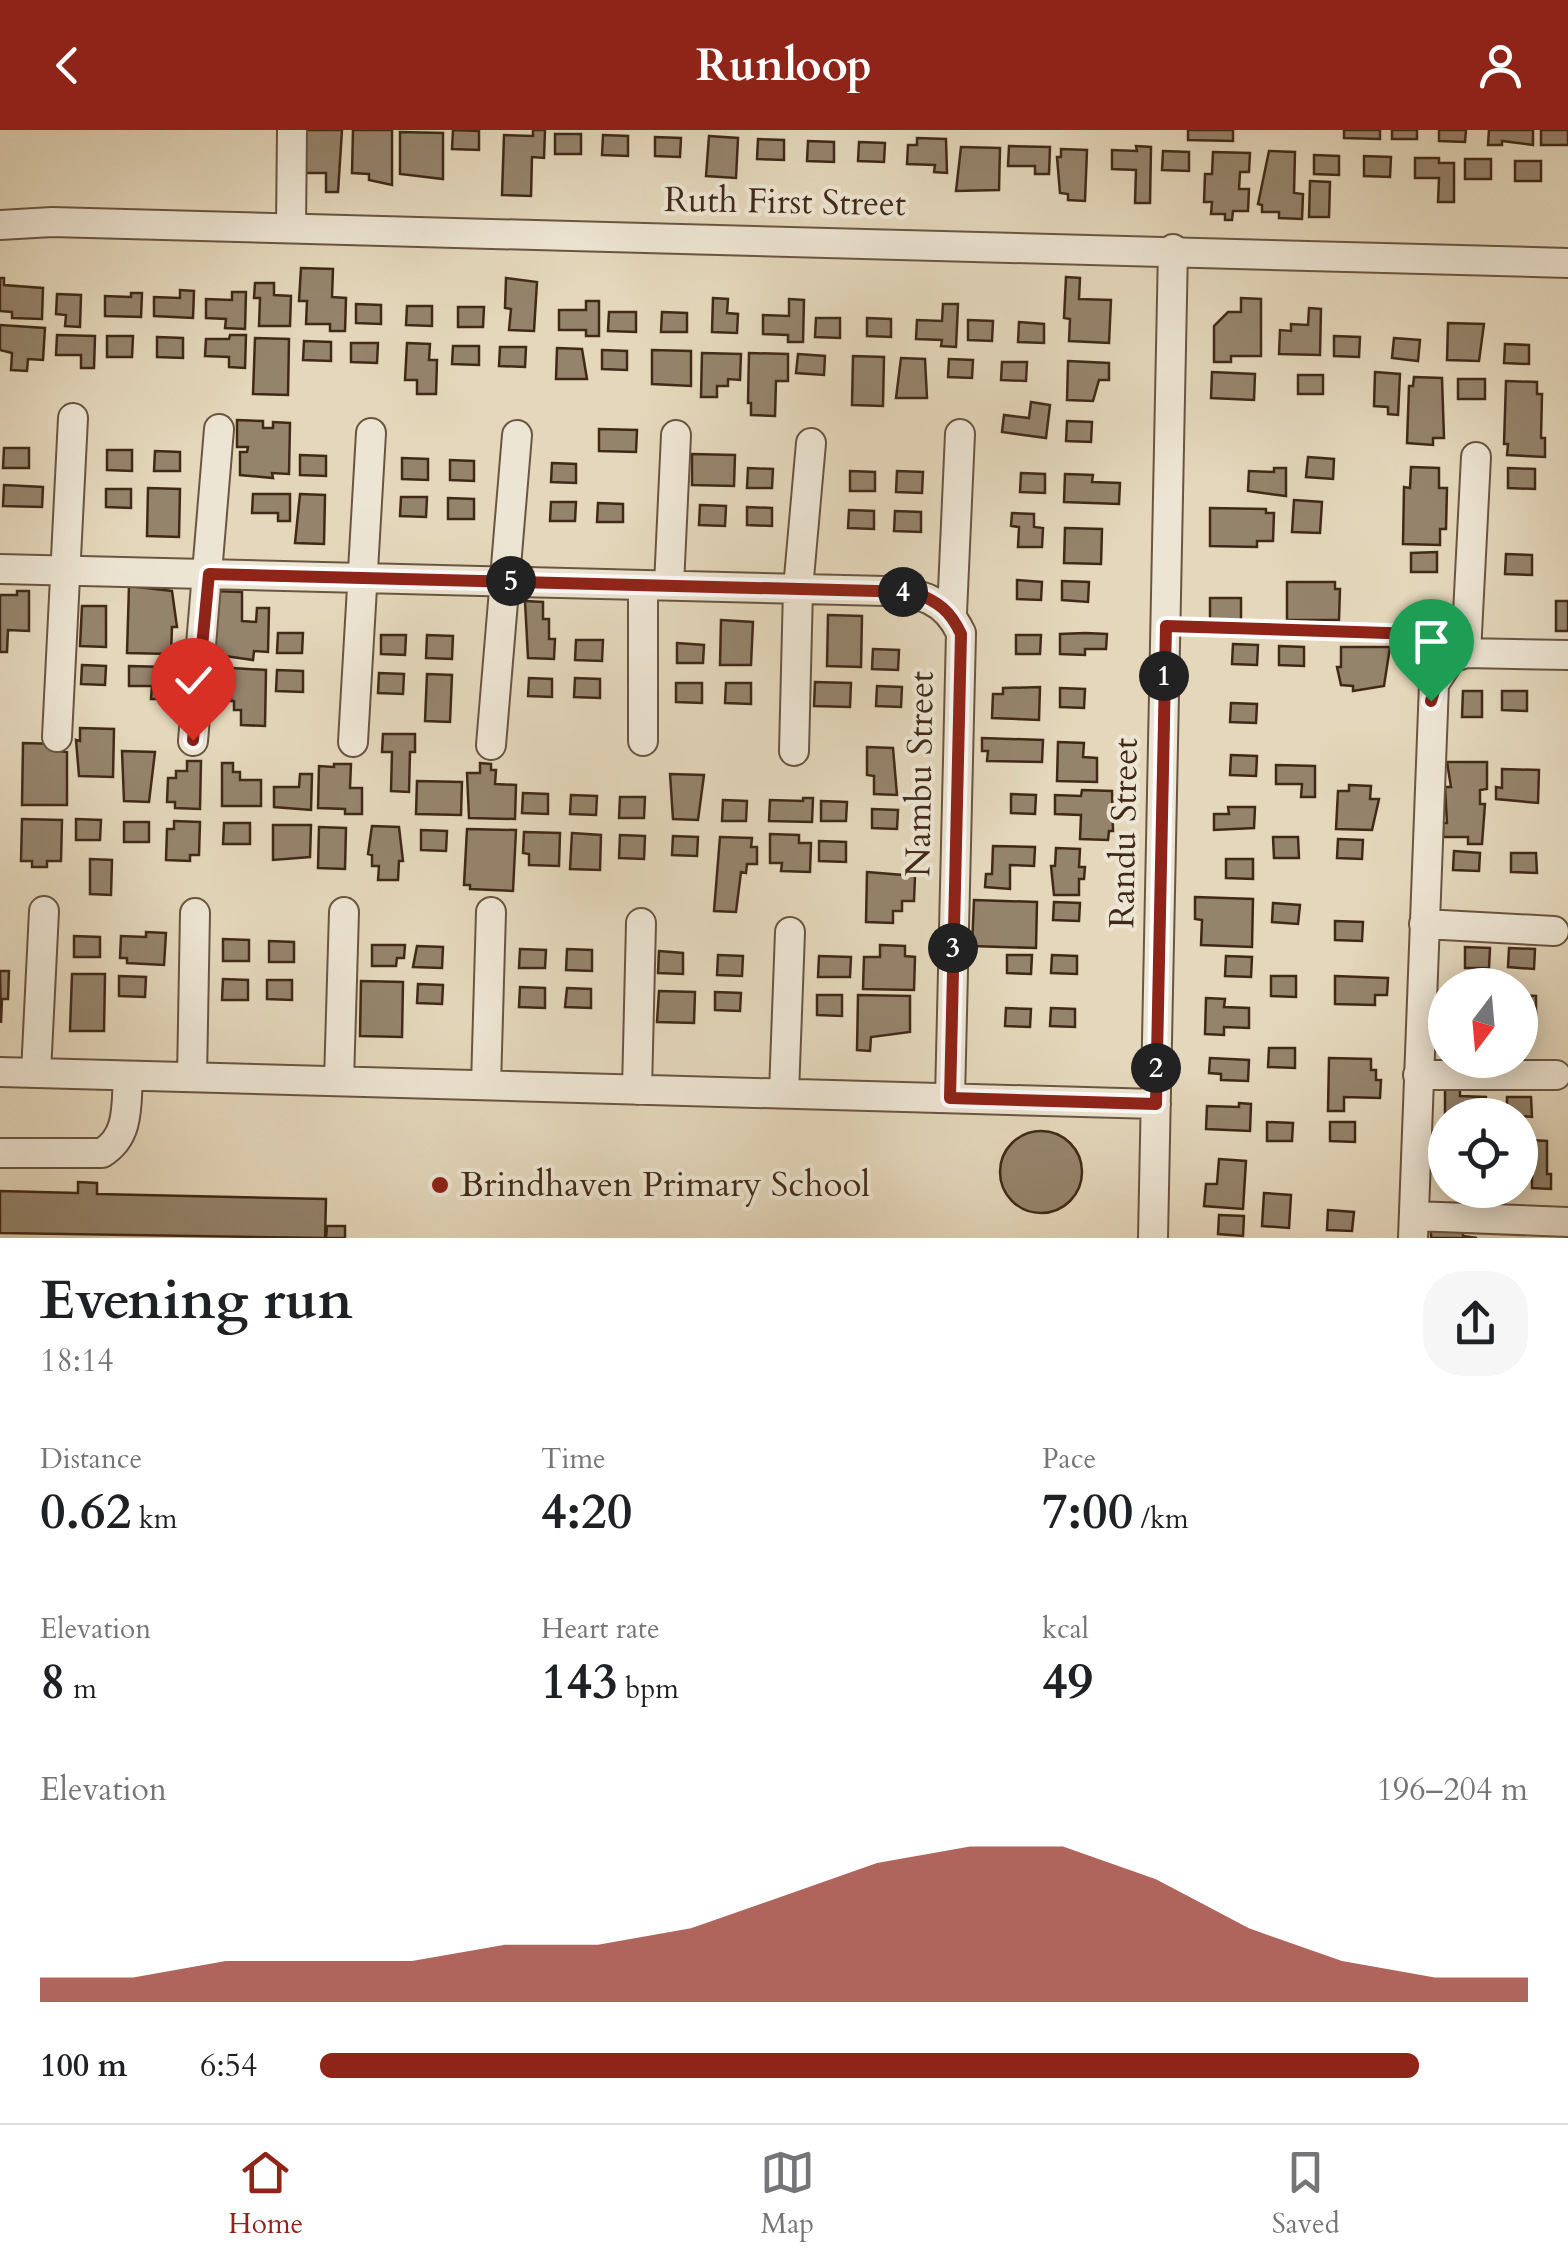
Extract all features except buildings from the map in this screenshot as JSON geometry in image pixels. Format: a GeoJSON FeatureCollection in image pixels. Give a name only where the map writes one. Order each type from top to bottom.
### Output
{"type":"FeatureCollection","features":[{"type":"Feature","properties":{"kind":"street"},"geometry":{"type":"LineString","coordinates":[[291,228],[292,130]]}},
{"type":"Feature","properties":{"kind":"street","name":"Ruth First Street"},"geometry":{"type":"LineString","coordinates":[[0,225],[52,222],[1568,262]]}},
{"type":"Feature","properties":{"kind":"street","name":"Randu Street"},"geometry":{"type":"LineString","coordinates":[[1153,1238],[1173,250]]}},
{"type":"Feature","properties":{"kind":"street"},"geometry":{"type":"LineString","coordinates":[[56,737],[73,418]]}},
{"type":"Feature","properties":{"kind":"street"},"geometry":{"type":"LineString","coordinates":[[193,740],[218,429]]}},
{"type":"Feature","properties":{"kind":"street"},"geometry":{"type":"LineString","coordinates":[[353,742],[371,433]]}},
{"type":"Feature","properties":{"kind":"street","name":"Nambu Street"},"geometry":{"type":"LineString","coordinates":[[950,1098],[961,634],[952,613],[960,434]]}},
{"type":"Feature","properties":{"kind":"street"},"geometry":{"type":"LineString","coordinates":[[491,745],[516,435]]}},
{"type":"Feature","properties":{"kind":"street"},"geometry":{"type":"LineString","coordinates":[[642,741],[656,585],[676,435]]}},
{"type":"Feature","properties":{"kind":"street"},"geometry":{"type":"LineString","coordinates":[[794,751],[798,588],[811,443]]}},
{"type":"Feature","properties":{"kind":"street"},"geometry":{"type":"LineString","coordinates":[[1458,656],[1476,457]]}},
{"type":"Feature","properties":{"kind":"street"},"geometry":{"type":"LineString","coordinates":[[0,568],[914,592],[952,613]]}},
{"type":"Feature","properties":{"kind":"street"},"geometry":{"type":"LineString","coordinates":[[1568,655],[1458,656],[1441,669],[1431,701],[1413,1227],[1568,1222]]}},
{"type":"Feature","properties":{"kind":"street"},"geometry":{"type":"LineString","coordinates":[[36,1073],[44,912]]}},
{"type":"Feature","properties":{"kind":"street"},"geometry":{"type":"LineString","coordinates":[[340,1081],[344,912]]}},
{"type":"Feature","properties":{"kind":"street"},"geometry":{"type":"LineString","coordinates":[[486,1085],[490,912]]}},
{"type":"Feature","properties":{"kind":"street"},"geometry":{"type":"LineString","coordinates":[[192,1077],[195,913]]}},
{"type":"Feature","properties":{"kind":"street"},"geometry":{"type":"LineString","coordinates":[[637,1090],[641,923]]}},
{"type":"Feature","properties":{"kind":"street"},"geometry":{"type":"LineString","coordinates":[[1424,924],[1554,931]]}},
{"type":"Feature","properties":{"kind":"street"},"geometry":{"type":"LineString","coordinates":[[784,1094],[790,932]]}},
{"type":"Feature","properties":{"kind":"street"},"geometry":{"type":"LineString","coordinates":[[0,1072],[1156,1104]]}},
{"type":"Feature","properties":{"kind":"street"},"geometry":{"type":"LineString","coordinates":[[1418,1075],[1556,1075]]}},
{"type":"Feature","properties":{"kind":"street"},"geometry":{"type":"LineString","coordinates":[[0,1153],[102,1153],[114,1145],[122,1132],[128,1076]]}},
{"type":"Feature","properties":{"kind":"path"},"geometry":{"type":"LineString","coordinates":[[1166,626],[1418,634],[1458,656]]}},
{"type":"Feature","properties":{"kind":"place","name":"Brindhaven Primary School"},"geometry":{"type":"Point","coordinates":[440,1185]}},
{"type":"Feature","properties":{"kind":"route"},"geometry":{"type":"LineString","coordinates":[[193,740],[209,574],[914,592],[952,613],[961,634],[950,1098],[1156,1104],[1166,626],[1418,634],[1451,658],[1434,684],[1431,701]]}}]}
